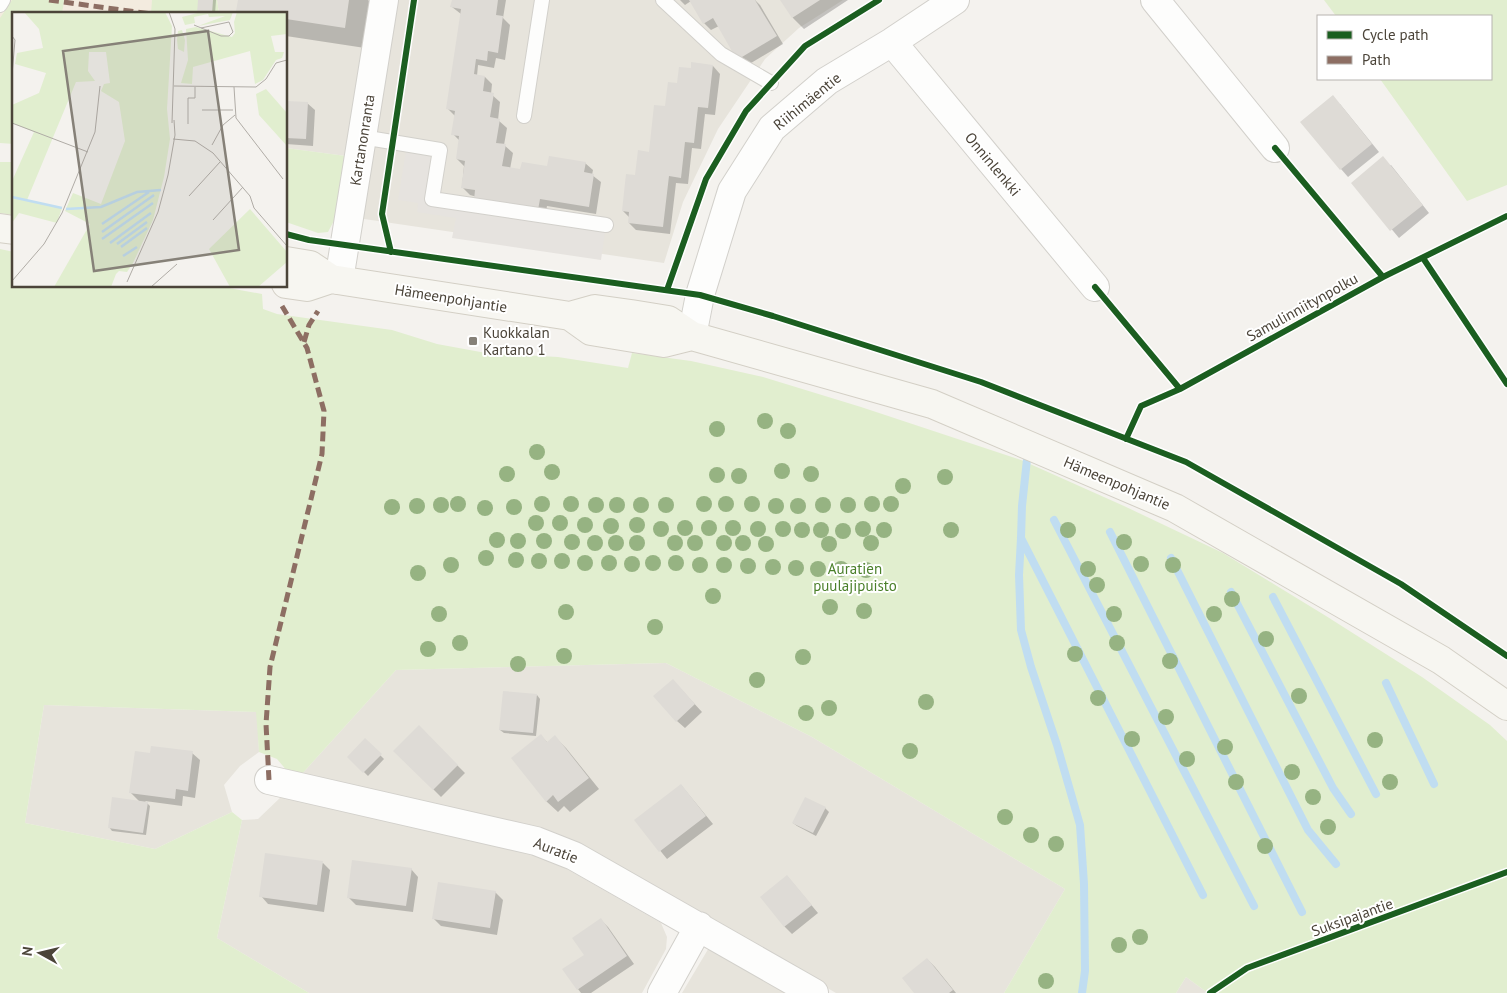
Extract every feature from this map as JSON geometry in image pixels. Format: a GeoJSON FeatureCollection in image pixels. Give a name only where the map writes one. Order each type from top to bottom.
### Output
{"type":"FeatureCollection","features":[{"type":"Feature","properties":{"kind":"main road","name":"Hämeenpohjantie"},"geometry":{"type":"LineString","coordinates":[[288,261],[310,265],[335,280],[570,316],[591,331],[664,343],[692,336],[932,404],[1175,508],[1441,660],[1507,706]]}},
{"type":"Feature","properties":{"kind":"main road","name":"Hämeenpohjantie"},"geometry":{"type":"LineString","coordinates":[[288,284],[307,287],[335,280]]}},
{"type":"Feature","properties":{"kind":"street","name":"Kartanonranta"},"geometry":{"type":"LineString","coordinates":[[335,280],[362,137],[384,0]]}},
{"type":"Feature","properties":{"kind":"street","name":"Riihimäentie"},"geometry":{"type":"LineString","coordinates":[[692,336],[700,295],[732,192],[772,128],[827,81],[892,42],[955,0]]}},
{"type":"Feature","properties":{"kind":"street"},"geometry":{"type":"LineString","coordinates":[[1154,0],[1275,148]]}},
{"type":"Feature","properties":{"kind":"street","name":"Onninlenkki"},"geometry":{"type":"LineString","coordinates":[[892,42],[1095,287]]}},
{"type":"Feature","properties":{"kind":"street","name":"Auratie"},"geometry":{"type":"LineString","coordinates":[[270,780],[536,841],[574,856],[814,993]]}},
{"type":"Feature","properties":{"kind":"street"},"geometry":{"type":"LineString","coordinates":[[662,993],[699,926]]}},
{"type":"Feature","properties":{"kind":"lane"},"geometry":{"type":"LineString","coordinates":[[0,5],[3,0]]}},
{"type":"Feature","properties":{"kind":"lane"},"geometry":{"type":"LineString","coordinates":[[524,116],[542,0]]}},
{"type":"Feature","properties":{"kind":"lane"},"geometry":{"type":"LineString","coordinates":[[663,0],[721,54],[771,83]]}},
{"type":"Feature","properties":{"kind":"lane"},"geometry":{"type":"LineString","coordinates":[[362,137],[440,150],[432,199],[606,225]]}},
{"type":"Feature","properties":{"kind":"shaded area"},"geometry":{"type":"Polygon","coordinates":[[[0,0],[217,0],[219,12],[12,12],[12,29],[0,116],[0,0]]]}},
{"type":"Feature","properties":{"kind":"shaded area"},"geometry":{"type":"Polygon","coordinates":[[[217,0],[843,0],[799,28],[765,59],[718,129],[683,202],[664,263],[337,215],[346,156],[288,148],[288,12],[219,12],[217,0]]]}},
{"type":"Feature","properties":{"kind":"shaded area"},"geometry":{"type":"Polygon","coordinates":[[[407,145],[440,150],[432,199],[606,225],[601,260],[452,238],[456,218],[417,212],[418,203],[398,200],[407,145]]]}},
{"type":"Feature","properties":{"kind":"shaded area"},"geometry":{"type":"Polygon","coordinates":[[[666,663],[812,737],[1065,889],[1004,993],[836,993],[583,846],[301,775],[396,670],[666,663]]]}},
{"type":"Feature","properties":{"kind":"shaded area"},"geometry":{"type":"Polygon","coordinates":[[[44,705],[257,712],[259,752],[240,766],[224,785],[232,812],[155,849],[25,823],[44,705]]]}},
{"type":"Feature","properties":{"kind":"shaded area"},"geometry":{"type":"Polygon","coordinates":[[[282,796],[530,852],[565,868],[661,923],[667,937],[666,949],[642,993],[309,993],[217,938],[242,820],[258,819],[282,796]]]}},
{"type":"Feature","properties":{"kind":"shaded area"},"geometry":{"type":"Polygon","coordinates":[[[710,946],[790,993],[682,993],[710,946]]]}},
{"type":"Feature","properties":{"kind":"shaded area"},"geometry":{"type":"Polygon","coordinates":[[[1186,977],[1208,993],[1176,993],[1186,977]]]}},
{"type":"Feature","properties":{"kind":"green space"},"geometry":{"type":"Polygon","coordinates":[[[12,0],[64,0],[62,12],[12,12],[12,144],[0,143],[0,18],[12,0]]]}},
{"type":"Feature","properties":{"kind":"green space"},"geometry":{"type":"Polygon","coordinates":[[[152,0],[217,0],[219,12],[151,12],[152,0]]]}},
{"type":"Feature","properties":{"kind":"green space"},"geometry":{"type":"Polygon","coordinates":[[[1324,0],[1507,0],[1507,185],[1467,201],[1381,80],[1492,80],[1492,15],[1335,15],[1324,0]]]}},
{"type":"Feature","properties":{"kind":"green space"},"geometry":{"type":"Polygon","coordinates":[[[288,148],[346,156],[337,215],[328,232],[318,233],[288,223],[288,148]]]}},
{"type":"Feature","properties":{"kind":"green space"},"geometry":{"type":"Polygon","coordinates":[[[0,162],[12,162],[12,215],[0,213],[0,162]]]}},
{"type":"Feature","properties":{"kind":"green space","name":"Auratien puulajipuisto"},"geometry":{"type":"Polygon","coordinates":[[[0,249],[12,252],[12,288],[229,288],[262,294],[263,309],[277,314],[392,330],[437,344],[486,353],[558,357],[628,368],[632,353],[691,361],[763,377],[861,407],[1021,460],[1223,553],[1422,677],[1490,725],[1507,741],[1507,993],[1208,993],[1186,977],[1176,993],[1004,993],[1065,889],[812,737],[666,663],[396,670],[301,775],[288,772],[277,759],[259,752],[256,712],[44,705],[25,823],[155,849],[232,812],[242,820],[217,938],[309,993],[0,993],[0,249]]]}},
{"type":"Feature","properties":{"kind":"building"},"geometry":{"type":"Polygon","coordinates":[[[198,0],[213,0],[212,12],[197,12],[198,0]]]}},
{"type":"Feature","properties":{"kind":"building"},"geometry":{"type":"Polygon","coordinates":[[[238,0],[349,0],[345,28],[288,19],[288,12],[236,11],[238,0]]]}},
{"type":"Feature","properties":{"kind":"building"},"geometry":{"type":"Polygon","coordinates":[[[452,0],[498,0],[496,15],[503,16],[498,53],[488,51],[487,61],[476,59],[474,74],[485,76],[483,91],[494,93],[490,117],[500,119],[496,143],[506,144],[502,166],[520,169],[522,162],[547,166],[549,156],[586,162],[584,172],[594,174],[589,207],[540,199],[538,210],[474,200],[475,190],[461,188],[465,161],[456,159],[459,136],[451,135],[455,111],[446,109],[461,9],[450,7],[452,0]]]}},
{"type":"Feature","properties":{"kind":"building"},"geometry":{"type":"Polygon","coordinates":[[[689,0],[755,0],[777,36],[737,60],[713,18],[703,24],[689,0]]]}},
{"type":"Feature","properties":{"kind":"building"},"geometry":{"type":"Polygon","coordinates":[[[780,0],[820,0],[792,18],[780,0]]]}},
{"type":"Feature","properties":{"kind":"building"},"geometry":{"type":"Polygon","coordinates":[[[691,62],[713,65],[708,108],[698,107],[694,143],[685,142],[681,178],[669,176],[663,227],[628,223],[629,212],[622,211],[626,174],[635,175],[638,150],[649,152],[654,105],[665,106],[668,82],[677,83],[679,67],[691,68],[691,62]]]}},
{"type":"Feature","properties":{"kind":"building"},"geometry":{"type":"Polygon","coordinates":[[[1333,95],[1372,144],[1340,170],[1300,122],[1333,95]]]}},
{"type":"Feature","properties":{"kind":"building"},"geometry":{"type":"Polygon","coordinates":[[[288,101],[308,102],[306,139],[288,138],[288,101]]]}},
{"type":"Feature","properties":{"kind":"building"},"geometry":{"type":"Polygon","coordinates":[[[1383,156],[1423,205],[1390,231],[1351,183],[1383,156]]]}},
{"type":"Feature","properties":{"kind":"building"},"geometry":{"type":"Polygon","coordinates":[[[673,679],[695,704],[676,722],[653,696],[673,679]]]}},
{"type":"Feature","properties":{"kind":"building"},"geometry":{"type":"Polygon","coordinates":[[[503,691],[537,694],[533,733],[499,730],[503,691]]]}},
{"type":"Feature","properties":{"kind":"building"},"geometry":{"type":"Polygon","coordinates":[[[419,725],[458,765],[433,790],[393,751],[419,725]]]}},
{"type":"Feature","properties":{"kind":"building"},"geometry":{"type":"Polygon","coordinates":[[[541,734],[547,742],[555,735],[589,778],[558,802],[553,795],[546,802],[511,758],[541,734]]]}},
{"type":"Feature","properties":{"kind":"building"},"geometry":{"type":"Polygon","coordinates":[[[365,738],[382,754],[363,773],[347,757],[365,738]]]}},
{"type":"Feature","properties":{"kind":"building"},"geometry":{"type":"Polygon","coordinates":[[[151,746],[193,751],[188,791],[176,789],[175,799],[129,793],[135,751],[150,753],[151,746]]]}},
{"type":"Feature","properties":{"kind":"building"},"geometry":{"type":"Polygon","coordinates":[[[681,784],[706,816],[659,852],[634,820],[681,784]]]}},
{"type":"Feature","properties":{"kind":"building"},"geometry":{"type":"Polygon","coordinates":[[[112,797],[148,802],[143,833],[108,828],[112,797]]]}},
{"type":"Feature","properties":{"kind":"building"},"geometry":{"type":"Polygon","coordinates":[[[805,797],[826,807],[813,833],[792,823],[805,797]]]}},
{"type":"Feature","properties":{"kind":"building"},"geometry":{"type":"Polygon","coordinates":[[[265,853],[323,861],[317,905],[259,897],[265,853]]]}},
{"type":"Feature","properties":{"kind":"building"},"geometry":{"type":"Polygon","coordinates":[[[352,860],[412,868],[406,906],[347,898],[352,860]]]}},
{"type":"Feature","properties":{"kind":"building"},"geometry":{"type":"Polygon","coordinates":[[[787,875],[812,905],[784,927],[760,897],[787,875]]]}},
{"type":"Feature","properties":{"kind":"building"},"geometry":{"type":"Polygon","coordinates":[[[438,882],[496,891],[490,928],[432,919],[438,882]]]}},
{"type":"Feature","properties":{"kind":"building"},"geometry":{"type":"Polygon","coordinates":[[[601,918],[627,956],[577,990],[562,969],[584,955],[572,938],[601,918]]]}},
{"type":"Feature","properties":{"kind":"building"},"geometry":{"type":"Polygon","coordinates":[[[927,958],[953,990],[949,993],[914,993],[902,978],[927,958]]]}},
{"type":"Feature","properties":{"kind":"waterway"},"geometry":{"type":"LineString","coordinates":[[1028,450],[1022,506],[1019,575],[1021,630],[1080,825],[1084,884],[1085,971],[1082,993]]}},
{"type":"Feature","properties":{"kind":"waterway"},"geometry":{"type":"LineString","coordinates":[[1054,520],[1254,906]]}},
{"type":"Feature","properties":{"kind":"waterway"},"geometry":{"type":"LineString","coordinates":[[1110,532],[1302,912]]}},
{"type":"Feature","properties":{"kind":"waterway"},"geometry":{"type":"LineString","coordinates":[[1021,538],[1203,895]]}},
{"type":"Feature","properties":{"kind":"waterway"},"geometry":{"type":"LineString","coordinates":[[1171,558],[1308,830],[1336,864]]}},
{"type":"Feature","properties":{"kind":"waterway"},"geometry":{"type":"LineString","coordinates":[[1231,592],[1333,788],[1351,814]]}},
{"type":"Feature","properties":{"kind":"waterway"},"geometry":{"type":"LineString","coordinates":[[1273,597],[1376,794]]}},
{"type":"Feature","properties":{"kind":"waterway"},"geometry":{"type":"LineString","coordinates":[[1386,683],[1434,784]]}},
{"type":"Feature","properties":{"kind":"marked path"},"geometry":{"type":"LineString","coordinates":[[49,0],[136,12]]}},
{"type":"Feature","properties":{"kind":"marked path"},"geometry":{"type":"LineString","coordinates":[[269,780],[266,724],[270,667],[322,454],[324,411],[307,348],[282,306]]}},
{"type":"Feature","properties":{"kind":"marked path"},"geometry":{"type":"LineString","coordinates":[[304,342],[309,325],[318,311]]}},
{"type":"Feature","properties":{"kind":"cycle path"},"geometry":{"type":"LineString","coordinates":[[391,252],[382,214],[414,0]]}},
{"type":"Feature","properties":{"kind":"cycle path"},"geometry":{"type":"LineString","coordinates":[[667,290],[706,179],[746,111],[805,46],[879,0]]}},
{"type":"Feature","properties":{"kind":"cycle path"},"geometry":{"type":"LineString","coordinates":[[1275,148],[1383,277]]}},
{"type":"Feature","properties":{"kind":"cycle path","name":"Samulinniitynpolku"},"geometry":{"type":"LineString","coordinates":[[1126,439],[1141,406],[1180,389],[1383,277],[1507,216]]}},
{"type":"Feature","properties":{"kind":"cycle path"},"geometry":{"type":"LineString","coordinates":[[288,235],[309,240],[700,295],[773,316],[981,382],[1186,462],[1401,584],[1507,656]]}},
{"type":"Feature","properties":{"kind":"cycle path"},"geometry":{"type":"LineString","coordinates":[[1423,258],[1507,384]]}},
{"type":"Feature","properties":{"kind":"cycle path"},"geometry":{"type":"LineString","coordinates":[[1095,287],[1180,389]]}},
{"type":"Feature","properties":{"kind":"cycle path","name":"Suksipajantie"},"geometry":{"type":"LineString","coordinates":[[1210,993],[1247,968],[1507,872]]}},
{"type":"Feature","properties":{"kind":"place","name":"Kuokkalan Kartano 1"},"geometry":{"type":"Point","coordinates":[473,341]}}]}
